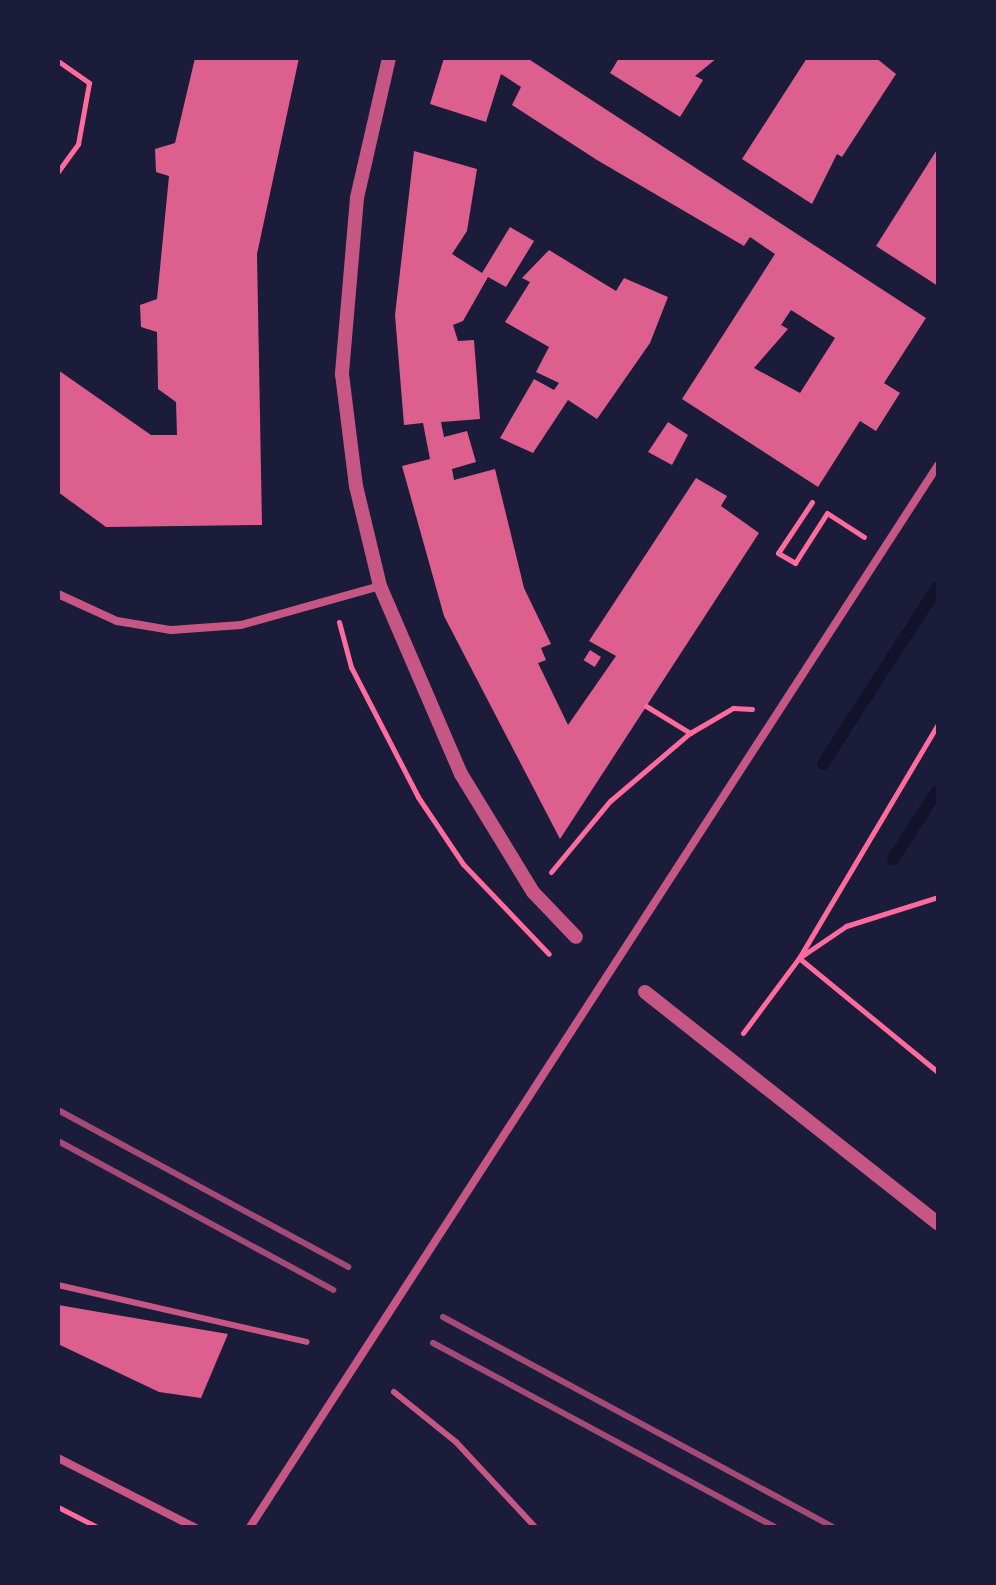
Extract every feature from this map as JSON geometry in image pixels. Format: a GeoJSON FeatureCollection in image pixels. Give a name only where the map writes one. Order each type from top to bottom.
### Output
{"type":"FeatureCollection","features":[{"type":"Feature","properties":{"kind":"street"},"geometry":{"type":"LineString","coordinates":[[389,58],[357,198],[342,374],[356,486],[380,586],[461,774],[533,892],[576,937]]}},
{"type":"Feature","properties":{"kind":"street"},"geometry":{"type":"LineString","coordinates":[[250,1527],[938,465]]}},
{"type":"Feature","properties":{"kind":"street"},"geometry":{"type":"LineString","coordinates":[[58,594],[117,621],[171,630],[241,625],[380,586]]}},
{"type":"Feature","properties":{"kind":"street"},"geometry":{"type":"LineString","coordinates":[[645,992],[938,1223]]}},
{"type":"Feature","properties":{"kind":"street"},"geometry":{"type":"LineString","coordinates":[[58,1458],[194,1527]]}},
{"type":"Feature","properties":{"kind":"lane"},"geometry":{"type":"LineString","coordinates":[[58,1285],[307,1342]]}},
{"type":"Feature","properties":{"kind":"lane"},"geometry":{"type":"LineString","coordinates":[[394,1392],[456,1442],[532,1525]]}},
{"type":"Feature","properties":{"kind":"path"},"geometry":{"type":"LineString","coordinates":[[58,61],[89,83],[78,144],[58,172]]}},
{"type":"Feature","properties":{"kind":"path"},"geometry":{"type":"LineString","coordinates":[[812,502],[778,553],[795,563],[827,513],[857,532]]}},
{"type":"Feature","properties":{"kind":"path"},"geometry":{"type":"LineString","coordinates":[[333,600],[351,667],[418,797],[463,864],[558,963]]}},
{"type":"Feature","properties":{"kind":"path"},"geometry":{"type":"LineString","coordinates":[[646,706],[690,733]]}},
{"type":"Feature","properties":{"kind":"path"},"geometry":{"type":"LineString","coordinates":[[533,892],[610,801],[690,733],[733,708],[781,709]]}},
{"type":"Feature","properties":{"kind":"path"},"geometry":{"type":"LineString","coordinates":[[724,1056],[799,958],[938,724]]}},
{"type":"Feature","properties":{"kind":"path"},"geometry":{"type":"LineString","coordinates":[[799,958],[846,926],[938,897]]}},
{"type":"Feature","properties":{"kind":"path"},"geometry":{"type":"LineString","coordinates":[[799,958],[938,1072]]}},
{"type":"Feature","properties":{"kind":"path"},"geometry":{"type":"LineString","coordinates":[[58,1507],[97,1527]]}},
{"type":"Feature","properties":{"kind":"building"},"geometry":{"type":"Polygon","coordinates":[[[195,58],[299,58],[257,254],[262,525],[106,527],[58,492],[58,370],[151,435],[177,435],[176,402],[158,389],[157,332],[141,327],[140,305],[157,299],[169,176],[156,172],[155,149],[175,143],[195,58]]]}},
{"type":"Feature","properties":{"kind":"building"},"geometry":{"type":"Polygon","coordinates":[[[444,58],[527,58],[926,318],[884,383],[900,393],[876,431],[860,421],[818,487],[682,399],[775,254],[750,237],[744,246],[597,160],[512,105],[521,87],[501,74],[486,122],[430,104],[444,58]],[[791,310],[781,325],[788,329],[754,368],[800,393],[835,338],[791,310]]]}},
{"type":"Feature","properties":{"kind":"building"},"geometry":{"type":"Polygon","coordinates":[[[619,58],[717,58],[695,76],[703,80],[680,117],[610,73],[619,58]]]}},
{"type":"Feature","properties":{"kind":"building"},"geometry":{"type":"Polygon","coordinates":[[[807,58],[876,58],[896,74],[842,157],[837,154],[812,204],[742,159],[807,58]]]}},
{"type":"Feature","properties":{"kind":"building"},"geometry":{"type":"Polygon","coordinates":[[[938,148],[938,286],[876,246],[938,148]]]}},
{"type":"Feature","properties":{"kind":"building"},"geometry":{"type":"Polygon","coordinates":[[[414,151],[477,169],[467,231],[452,254],[482,273],[510,227],[534,241],[506,287],[488,277],[463,321],[453,325],[458,341],[474,340],[480,419],[441,422],[444,437],[467,431],[476,462],[452,469],[454,480],[495,469],[524,588],[551,644],[541,648],[546,660],[538,663],[568,725],[616,656],[589,641],[696,478],[727,496],[721,506],[759,533],[560,839],[444,616],[402,466],[430,459],[423,423],[404,425],[395,315],[414,151]]]}},
{"type":"Feature","properties":{"kind":"building"},"geometry":{"type":"Polygon","coordinates":[[[549,250],[616,291],[624,278],[668,297],[650,343],[597,419],[568,400],[533,453],[500,438],[534,379],[554,390],[559,383],[536,372],[549,347],[505,322],[530,282],[522,278],[549,250]]]}},
{"type":"Feature","properties":{"kind":"building"},"geometry":{"type":"Polygon","coordinates":[[[668,422],[688,435],[672,465],[648,452],[668,422]]]}},
{"type":"Feature","properties":{"kind":"building"},"geometry":{"type":"Polygon","coordinates":[[[590,650],[601,657],[595,667],[584,660],[590,650]]]}},
{"type":"Feature","properties":{"kind":"building"},"geometry":{"type":"Polygon","coordinates":[[[58,1305],[228,1334],[201,1398],[159,1392],[58,1344],[58,1305]]]}},
{"type":"Feature","properties":{"kind":"waterway"},"geometry":{"type":"LineString","coordinates":[[823,764],[938,586]]}},
{"type":"Feature","properties":{"kind":"waterway"},"geometry":{"type":"LineString","coordinates":[[893,859],[938,790]]}},
{"type":"Feature","properties":{"kind":"railway"},"geometry":{"type":"LineString","coordinates":[[58,1110],[348,1267]]}},
{"type":"Feature","properties":{"kind":"railway"},"geometry":{"type":"LineString","coordinates":[[58,1141],[333,1290]]}},
{"type":"Feature","properties":{"kind":"railway"},"geometry":{"type":"LineString","coordinates":[[443,1317],[833,1527]]}},
{"type":"Feature","properties":{"kind":"railway"},"geometry":{"type":"LineString","coordinates":[[433,1343],[775,1527]]}}]}
